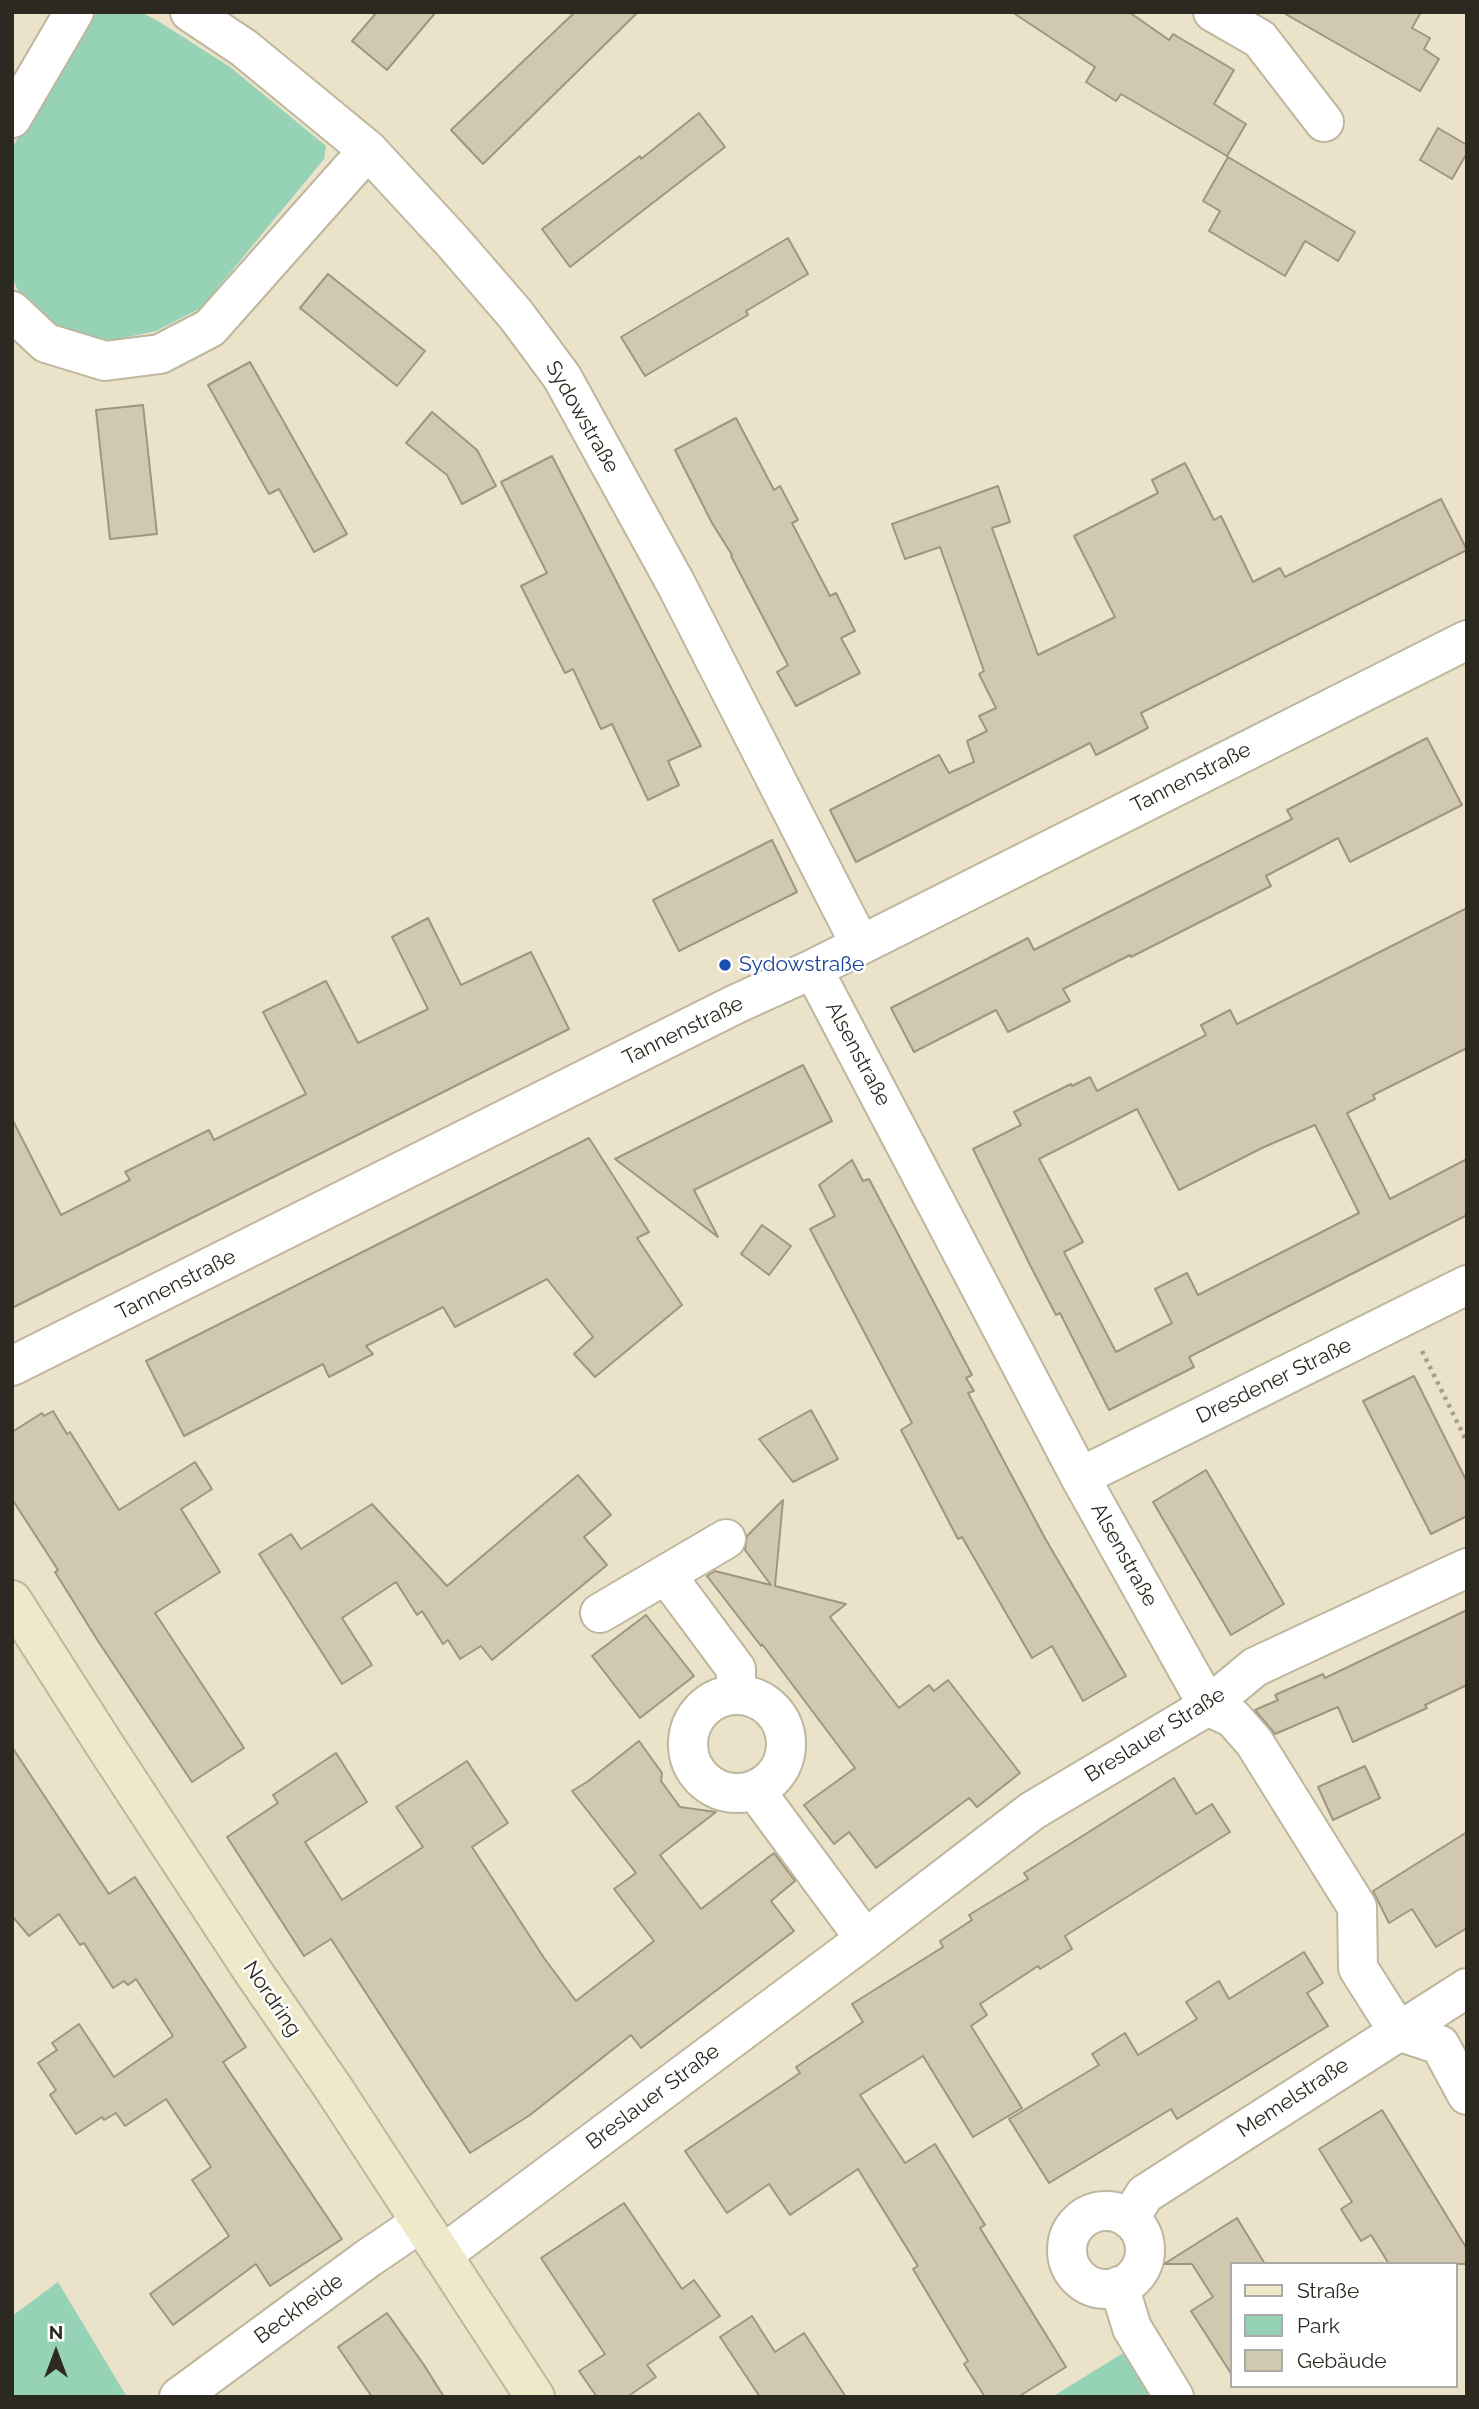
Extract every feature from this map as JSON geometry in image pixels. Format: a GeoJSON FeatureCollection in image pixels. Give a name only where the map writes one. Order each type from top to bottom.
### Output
{"type":"FeatureCollection","features":[{"type":"Feature","properties":{"kind":"street"},"geometry":{"type":"LineString","coordinates":[[12,118],[74,12]]}},
{"type":"Feature","properties":{"kind":"street","name":"Sydowstraße"},"geometry":{"type":"LineString","coordinates":[[190,12],[244,48],[368,150],[516,314],[562,377],[676,584],[860,944]]}},
{"type":"Feature","properties":{"kind":"street"},"geometry":{"type":"LineString","coordinates":[[1213,12],[1260,39],[1324,122]]}},
{"type":"Feature","properties":{"kind":"street"},"geometry":{"type":"LineString","coordinates":[[12,312],[46,343],[105,361],[160,354],[210,328],[368,150]]}},
{"type":"Feature","properties":{"kind":"street","name":"Tannenstraße"},"geometry":{"type":"LineString","coordinates":[[12,1366],[813,969],[1467,640]]}},
{"type":"Feature","properties":{"kind":"street","name":"Alsenstraße"},"geometry":{"type":"LineString","coordinates":[[813,969],[1080,1477],[1208,1706]]}},
{"type":"Feature","properties":{"kind":"street","name":"Dresdener Straße"},"geometry":{"type":"LineString","coordinates":[[1080,1477],[1467,1285]]}},
{"type":"Feature","properties":{"kind":"street"},"geometry":{"type":"LineString","coordinates":[[600,1613],[726,1539]]}},
{"type":"Feature","properties":{"kind":"street","name":"Breslauer Straße"},"geometry":{"type":"LineString","coordinates":[[442,2255],[1032,1811],[1208,1706],[1255,1667],[1467,1569]]}},
{"type":"Feature","properties":{"kind":"street"},"geometry":{"type":"LineString","coordinates":[[667,1576],[736,1670],[736,1695]]}},
{"type":"Feature","properties":{"kind":"street","name":"Nordring"},"geometry":{"type":"LineString","coordinates":[[12,1600],[252,1970],[334,2089],[535,2397]]}},
{"type":"Feature","properties":{"kind":"street"},"geometry":{"type":"LineString","coordinates":[[736,1695],[753,1698],[768,1706],[779,1719],[785,1735],[786,1752],[780,1768],[770,1782],[755,1790],[739,1794],[724,1792],[698,1775],[691,1762],[688,1746],[690,1730],[696,1717],[707,1706],[721,1698],[736,1695]]}},
{"type":"Feature","properties":{"kind":"street"},"geometry":{"type":"LineString","coordinates":[[1208,1706],[1233,1718],[1254,1742],[1357,1907],[1358,1968],[1398,2031],[1440,2045],[1467,2095]]}},
{"type":"Feature","properties":{"kind":"street"},"geometry":{"type":"LineString","coordinates":[[755,1790],[865,1939]]}},
{"type":"Feature","properties":{"kind":"street","name":"Memelstraße"},"geometry":{"type":"LineString","coordinates":[[1129,2219],[1145,2194],[1467,1988]]}},
{"type":"Feature","properties":{"kind":"street"},"geometry":{"type":"LineString","coordinates":[[1100,2212],[1115,2212],[1129,2219],[1139,2230],[1144,2244],[1144,2260],[1137,2273],[1126,2284],[1119,2286],[1111,2289],[1096,2288],[1082,2282],[1072,2270],[1067,2256],[1068,2241],[1074,2227],[1085,2217],[1100,2212]]}},
{"type":"Feature","properties":{"kind":"street","name":"Beckheide"},"geometry":{"type":"LineString","coordinates":[[179,2397],[367,2259],[420,2224]]}},
{"type":"Feature","properties":{"kind":"street"},"geometry":{"type":"LineString","coordinates":[[1119,2286],[1132,2328],[1174,2397]]}},
{"type":"Feature","properties":{"kind":"path"},"geometry":{"type":"LineString","coordinates":[[1405,1316],[1467,1442]]}},
{"type":"Feature","properties":{"kind":"green space"},"geometry":{"type":"Polygon","coordinates":[[[92,12],[141,12],[161,23],[230,67],[326,146],[324,159],[201,308],[156,331],[104,342],[54,327],[19,293],[12,277],[12,148],[92,12]]]}},
{"type":"Feature","properties":{"kind":"green space"},"geometry":{"type":"Polygon","coordinates":[[[58,2282],[127,2397],[12,2397],[12,2316],[58,2282]]]}},
{"type":"Feature","properties":{"kind":"green space"},"geometry":{"type":"Polygon","coordinates":[[[1128,2350],[1157,2397],[1052,2397],[1128,2350]]]}},
{"type":"Feature","properties":{"kind":"building"},"geometry":{"type":"Polygon","coordinates":[[[377,12],[436,12],[387,70],[352,41],[377,12]]]}},
{"type":"Feature","properties":{"kind":"building"},"geometry":{"type":"Polygon","coordinates":[[[575,12],[638,12],[483,164],[451,130],[575,12]]]}},
{"type":"Feature","properties":{"kind":"building"},"geometry":{"type":"Polygon","coordinates":[[[1012,12],[1129,12],[1169,40],[1173,34],[1234,70],[1214,104],[1246,124],[1227,156],[1121,94],[1116,101],[1086,82],[1095,67],[1012,12]]]}},
{"type":"Feature","properties":{"kind":"building"},"geometry":{"type":"Polygon","coordinates":[[[1282,12],[1421,12],[1412,28],[1430,38],[1424,49],[1439,59],[1420,91],[1282,12]]]}},
{"type":"Feature","properties":{"kind":"building"},"geometry":{"type":"Polygon","coordinates":[[[699,113],[725,147],[570,267],[542,229],[640,156],[641,159],[699,113]]]}},
{"type":"Feature","properties":{"kind":"building"},"geometry":{"type":"Polygon","coordinates":[[[1438,128],[1467,145],[1467,153],[1452,179],[1420,160],[1438,128]]]}},
{"type":"Feature","properties":{"kind":"building"},"geometry":{"type":"Polygon","coordinates":[[[1228,157],[1355,232],[1338,261],[1305,241],[1285,276],[1209,231],[1220,211],[1203,201],[1228,157]]]}},
{"type":"Feature","properties":{"kind":"building"},"geometry":{"type":"Polygon","coordinates":[[[788,238],[808,274],[746,311],[748,315],[645,376],[621,337],[788,238]]]}},
{"type":"Feature","properties":{"kind":"building"},"geometry":{"type":"Polygon","coordinates":[[[328,274],[425,351],[397,386],[300,308],[328,274]]]}},
{"type":"Feature","properties":{"kind":"building"},"geometry":{"type":"Polygon","coordinates":[[[250,362],[347,534],[314,552],[279,489],[269,494],[208,385],[250,362]]]}},
{"type":"Feature","properties":{"kind":"building"},"geometry":{"type":"Polygon","coordinates":[[[143,405],[157,534],[110,539],[96,410],[143,405]]]}},
{"type":"Feature","properties":{"kind":"building"},"geometry":{"type":"Polygon","coordinates":[[[432,412],[477,450],[496,486],[462,504],[447,475],[406,443],[432,412]]]}},
{"type":"Feature","properties":{"kind":"building"},"geometry":{"type":"Polygon","coordinates":[[[736,418],[774,490],[780,486],[798,520],[792,523],[830,596],[836,593],[855,631],[841,638],[860,673],[796,706],[777,672],[788,665],[675,450],[736,418]]]}},
{"type":"Feature","properties":{"kind":"building"},"geometry":{"type":"Polygon","coordinates":[[[552,456],[701,746],[668,761],[679,785],[648,800],[612,724],[601,729],[573,669],[565,673],[521,586],[547,573],[501,482],[552,456]]]}},
{"type":"Feature","properties":{"kind":"building"},"geometry":{"type":"Polygon","coordinates":[[[1185,463],[1214,520],[1221,516],[1253,582],[1280,568],[1285,577],[1441,499],[1467,550],[1141,713],[1148,728],[1096,755],[1090,743],[856,862],[830,810],[939,755],[949,773],[974,762],[967,741],[987,731],[979,716],[996,708],[979,674],[984,671],[940,547],[905,559],[892,524],[998,486],[1010,522],[992,528],[1038,655],[1115,617],[1074,536],[1158,493],[1152,480],[1185,463]]]}},
{"type":"Feature","properties":{"kind":"building"},"geometry":{"type":"Polygon","coordinates":[[[1427,738],[1462,805],[1350,862],[1338,838],[1266,876],[1271,886],[1063,989],[1070,1001],[1008,1032],[996,1010],[914,1052],[891,1008],[1028,938],[1034,950],[1292,819],[1287,810],[1427,738]]]}},
{"type":"Feature","properties":{"kind":"building"},"geometry":{"type":"Polygon","coordinates":[[[772,840],[797,892],[679,951],[653,900],[772,840]]]}},
{"type":"Feature","properties":{"kind":"building"},"geometry":{"type":"Polygon","coordinates":[[[1467,908],[1467,1048],[1373,1095],[1375,1099],[1347,1113],[1390,1199],[1467,1159],[1467,1215],[1189,1357],[1194,1367],[1109,1410],[1060,1313],[1056,1315],[973,1149],[1021,1125],[1014,1112],[1071,1084],[1072,1086],[1090,1077],[1097,1091],[1206,1035],[1201,1025],[1230,1010],[1237,1024],[1467,908]],[[1137,1109],[1039,1159],[1083,1242],[1064,1252],[1116,1352],[1172,1323],[1155,1289],[1187,1273],[1198,1295],[1359,1213],[1315,1125],[1264,1147],[1179,1190],[1137,1109]]]}},
{"type":"Feature","properties":{"kind":"building"},"geometry":{"type":"Polygon","coordinates":[[[428,918],[461,985],[531,952],[569,1029],[12,1308],[12,1119],[61,1215],[130,1180],[125,1172],[209,1130],[214,1140],[306,1094],[263,1012],[326,981],[358,1043],[428,1009],[392,937],[428,918]]]}},
{"type":"Feature","properties":{"kind":"building"},"geometry":{"type":"Polygon","coordinates":[[[803,1065],[832,1121],[694,1190],[718,1237],[615,1159],[803,1065]]]}},
{"type":"Feature","properties":{"kind":"building"},"geometry":{"type":"Polygon","coordinates":[[[589,1138],[649,1232],[637,1238],[682,1305],[595,1377],[574,1354],[593,1337],[547,1279],[455,1327],[443,1307],[366,1346],[373,1354],[329,1377],[323,1364],[184,1436],[146,1361],[589,1138]]]}},
{"type":"Feature","properties":{"kind":"building"},"geometry":{"type":"Polygon","coordinates":[[[852,1160],[863,1181],[869,1179],[972,1375],[966,1378],[974,1391],[968,1393],[998,1450],[1046,1540],[1126,1676],[1083,1701],[1052,1646],[1032,1658],[962,1537],[958,1539],[901,1430],[912,1423],[810,1229],[835,1216],[819,1185],[852,1160]]]}},
{"type":"Feature","properties":{"kind":"building"},"geometry":{"type":"Polygon","coordinates":[[[762,1225],[791,1246],[769,1275],[741,1254],[762,1225]]]}},
{"type":"Feature","properties":{"kind":"building"},"geometry":{"type":"Polygon","coordinates":[[[1414,1376],[1467,1482],[1467,1516],[1431,1534],[1363,1401],[1414,1376]]]}},
{"type":"Feature","properties":{"kind":"building"},"geometry":{"type":"Polygon","coordinates":[[[811,1410],[838,1459],[793,1482],[759,1439],[811,1410]]]}},
{"type":"Feature","properties":{"kind":"building"},"geometry":{"type":"Polygon","coordinates":[[[53,1411],[67,1434],[70,1432],[119,1510],[195,1462],[212,1489],[181,1509],[220,1572],[155,1613],[244,1748],[192,1782],[98,1641],[55,1572],[58,1570],[12,1499],[12,1432],[42,1413],[44,1416],[53,1411]]]}},
{"type":"Feature","properties":{"kind":"building"},"geometry":{"type":"Polygon","coordinates":[[[1206,1470],[1284,1604],[1231,1635],[1153,1502],[1206,1470]]]}},
{"type":"Feature","properties":{"kind":"building"},"geometry":{"type":"Polygon","coordinates":[[[578,1475],[611,1515],[584,1537],[607,1565],[492,1660],[481,1646],[460,1659],[448,1640],[443,1644],[422,1611],[417,1615],[396,1582],[342,1618],[372,1665],[342,1684],[259,1554],[291,1534],[301,1549],[372,1504],[447,1586],[578,1475]]]}},
{"type":"Feature","properties":{"kind":"building"},"geometry":{"type":"Polygon","coordinates":[[[783,1500],[775,1586],[846,1604],[830,1617],[899,1708],[929,1685],[934,1691],[948,1680],[1020,1773],[977,1807],[969,1798],[876,1868],[849,1832],[834,1844],[804,1805],[855,1768],[707,1576],[715,1571],[771,1585],[745,1550],[747,1536],[783,1500]]]}},
{"type":"Feature","properties":{"kind":"building"},"geometry":{"type":"Polygon","coordinates":[[[1467,1610],[1467,1685],[1425,1705],[1427,1708],[1353,1742],[1338,1707],[1275,1734],[1255,1710],[1278,1700],[1275,1695],[1323,1674],[1325,1678],[1467,1610]]]}},
{"type":"Feature","properties":{"kind":"building"},"geometry":{"type":"Polygon","coordinates":[[[646,1615],[694,1676],[640,1718],[592,1656],[646,1615]]]}},
{"type":"Feature","properties":{"kind":"building"},"geometry":{"type":"Polygon","coordinates":[[[639,1741],[662,1773],[661,1781],[680,1807],[716,1812],[660,1855],[701,1909],[774,1853],[795,1881],[771,1901],[794,1931],[641,2048],[631,2035],[530,2115],[470,2153],[331,1939],[304,1956],[227,1837],[278,1803],[273,1795],[336,1753],[367,1802],[305,1842],[342,1900],[423,1847],[396,1807],[467,1761],[508,1823],[472,1847],[544,1958],[576,2001],[654,1941],[614,1889],[636,1873],[572,1791],[639,1741]]]}},
{"type":"Feature","properties":{"kind":"building"},"geometry":{"type":"Polygon","coordinates":[[[12,1747],[109,1894],[135,1877],[246,2047],[223,2062],[342,2239],[270,2286],[256,2264],[173,2325],[150,2294],[229,2236],[192,2180],[211,2167],[166,2099],[125,2126],[116,2113],[104,2120],[102,2117],[76,2134],[50,2095],[56,2090],[38,2063],[57,2050],[52,2043],[79,2024],[114,2077],[173,2036],[136,1979],[128,1985],[124,1981],[113,1988],[84,1943],[80,1945],[59,1914],[29,1936],[12,1916],[12,1747]]]}},
{"type":"Feature","properties":{"kind":"building"},"geometry":{"type":"Polygon","coordinates":[[[1365,1766],[1380,1798],[1333,1820],[1318,1787],[1365,1766]]]}},
{"type":"Feature","properties":{"kind":"building"},"geometry":{"type":"Polygon","coordinates":[[[1174,1778],[1196,1814],[1212,1804],[1230,1832],[1065,1936],[1072,1949],[1040,1969],[1038,1966],[980,2004],[987,2015],[971,2026],[1022,2108],[973,2137],[923,2056],[860,2095],[905,2163],[935,2144],[985,2225],[980,2228],[1066,2367],[1018,2397],[985,2397],[964,2364],[968,2361],[913,2269],[918,2266],[858,2169],[790,2215],[769,2184],[727,2213],[685,2151],[800,2073],[796,2067],[863,2022],[852,2004],[943,1947],[940,1941],[972,1920],[969,1915],[1028,1879],[1024,1873],[1174,1778]]]}},
{"type":"Feature","properties":{"kind":"building"},"geometry":{"type":"Polygon","coordinates":[[[1467,1832],[1467,1928],[1436,1947],[1412,1909],[1389,1923],[1373,1891],[1467,1832]]]}},
{"type":"Feature","properties":{"kind":"building"},"geometry":{"type":"Polygon","coordinates":[[[1304,1952],[1323,1983],[1307,1993],[1328,2026],[1177,2119],[1171,2109],[1049,2183],[1009,2119],[1099,2065],[1092,2054],[1125,2033],[1138,2055],[1197,2019],[1186,2002],[1219,1981],[1229,1999],[1304,1952]]]}},
{"type":"Feature","properties":{"kind":"building"},"geometry":{"type":"Polygon","coordinates":[[[1382,2110],[1467,2249],[1467,2264],[1388,2262],[1371,2235],[1361,2241],[1341,2209],[1352,2202],[1319,2149],[1382,2110]]]}},
{"type":"Feature","properties":{"kind":"building"},"geometry":{"type":"Polygon","coordinates":[[[624,2203],[682,2289],[694,2280],[720,2316],[647,2365],[656,2377],[627,2397],[597,2397],[579,2371],[605,2354],[541,2258],[624,2203]]]}},
{"type":"Feature","properties":{"kind":"building"},"geometry":{"type":"Polygon","coordinates":[[[1237,2218],[1264,2262],[1230,2262],[1230,2372],[1191,2311],[1213,2297],[1192,2264],[1164,2264],[1237,2218]]]}},
{"type":"Feature","properties":{"kind":"building"},"geometry":{"type":"Polygon","coordinates":[[[387,2313],[444,2397],[372,2397],[338,2347],[387,2313]]]}},
{"type":"Feature","properties":{"kind":"building"},"geometry":{"type":"Polygon","coordinates":[[[752,2316],[775,2352],[804,2333],[846,2397],[760,2397],[720,2337],[752,2316]]]}},
{"type":"Feature","properties":{"kind":"place","name":"Sydowstraße"},"geometry":{"type":"Point","coordinates":[725,965]}}]}
